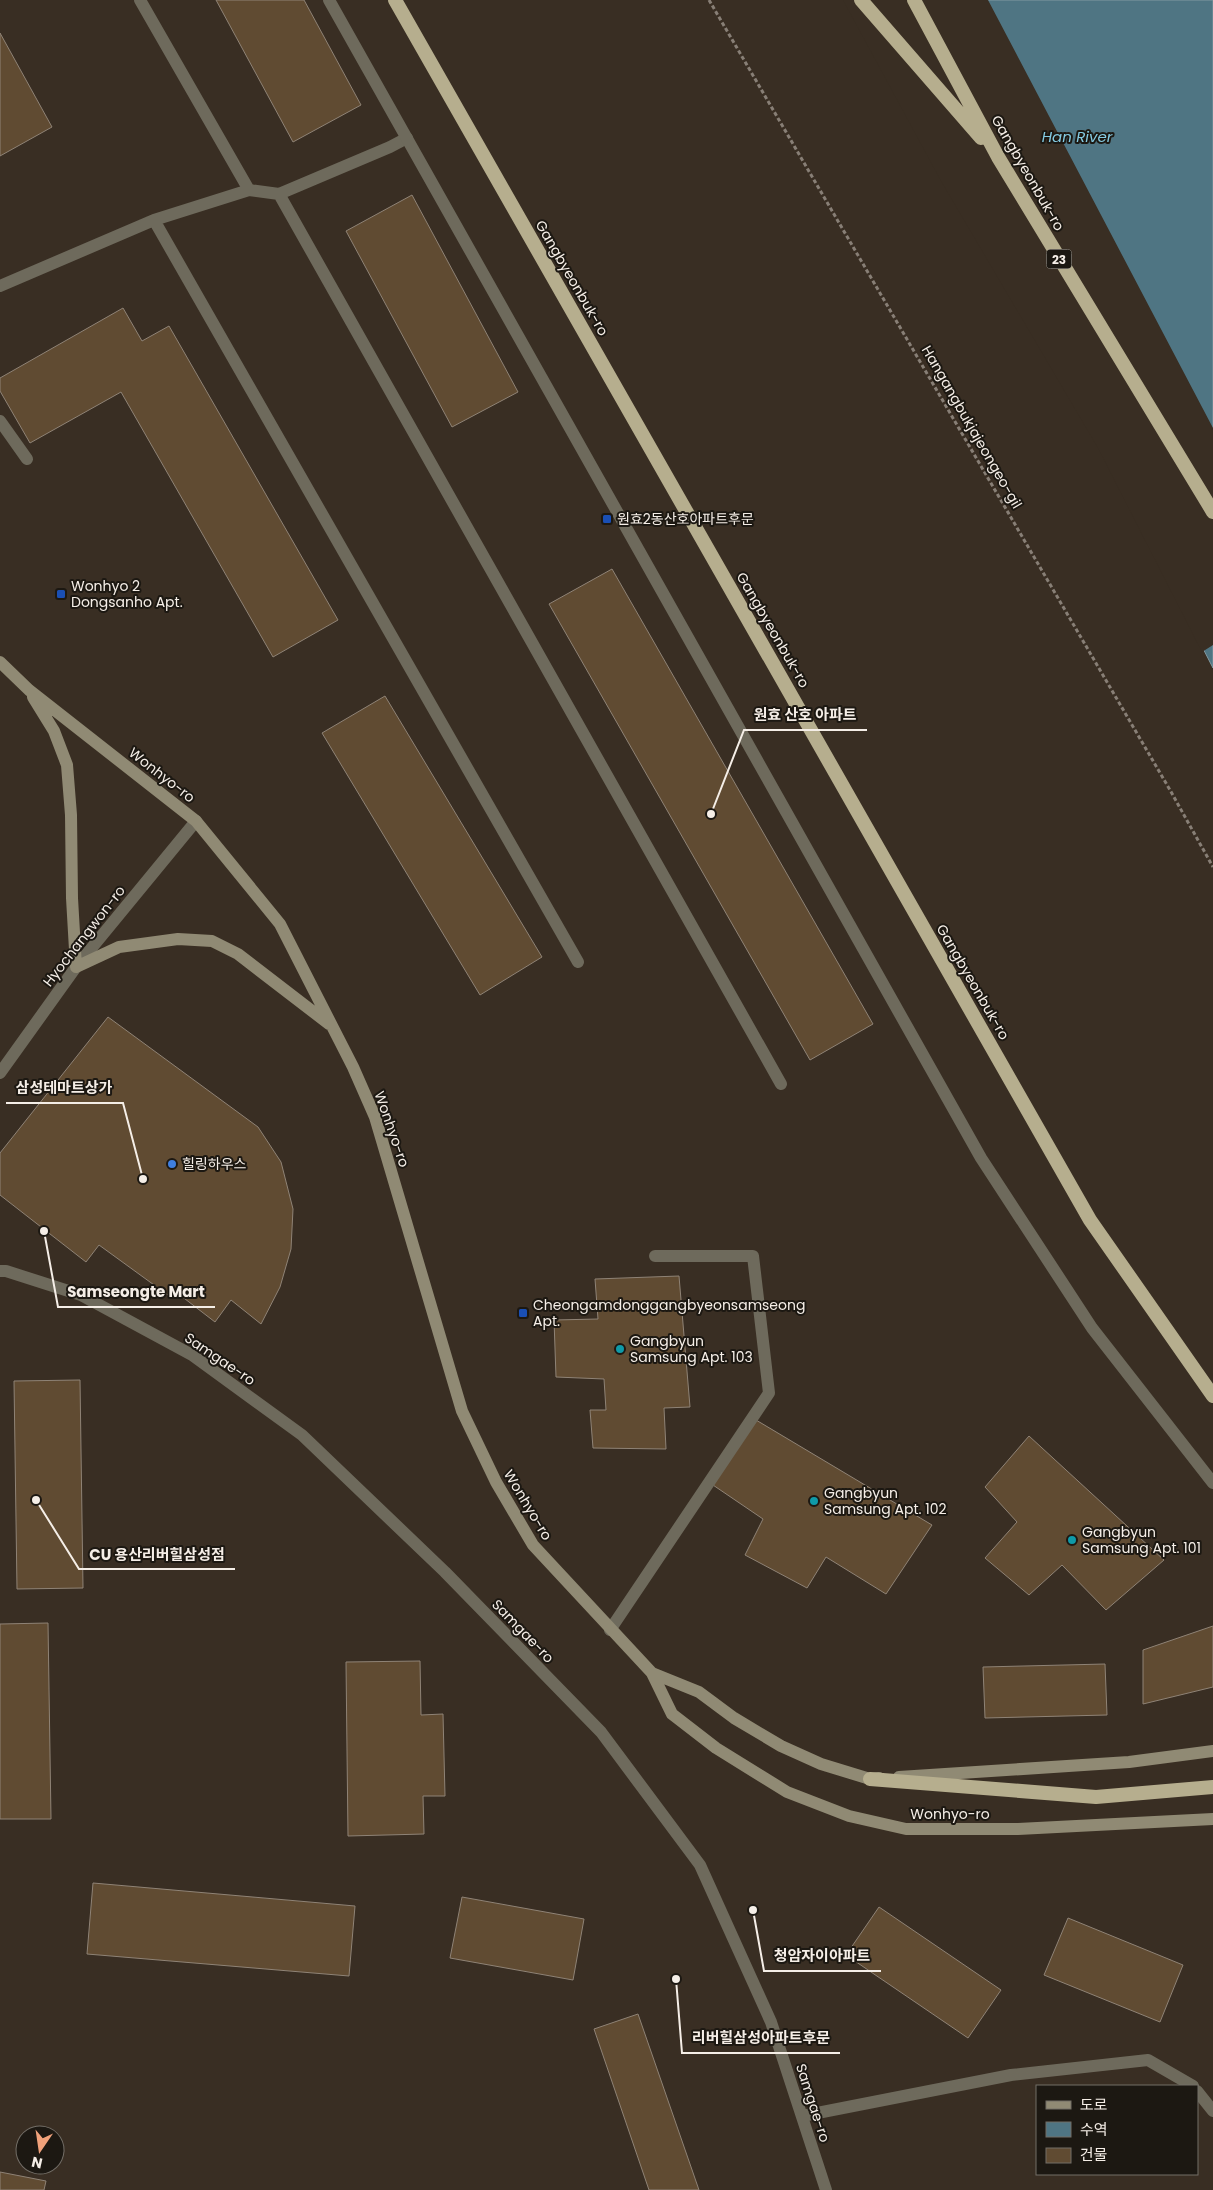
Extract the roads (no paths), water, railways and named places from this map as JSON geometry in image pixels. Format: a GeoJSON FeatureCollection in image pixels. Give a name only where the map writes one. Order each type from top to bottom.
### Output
{"type":"FeatureCollection","features":[{"type":"Feature","properties":{"kind":"highway","name":"Gangbyeonbuk-ro"},"geometry":{"type":"LineString","coordinates":[[395,0],[1090,1220],[1213,1396]]}},
{"type":"Feature","properties":{"kind":"highway"},"geometry":{"type":"LineString","coordinates":[[861,0],[998,157]]}},
{"type":"Feature","properties":{"kind":"highway","name":"Gangbyeonbuk-ro"},"geometry":{"type":"LineString","coordinates":[[914,0],[998,157],[1213,512]]}},
{"type":"Feature","properties":{"kind":"highway"},"geometry":{"type":"LineString","coordinates":[[870,1779],[1096,1797],[1213,1787]]}},
{"type":"Feature","properties":{"kind":"main road","name":"Wonhyo-ro"},"geometry":{"type":"LineString","coordinates":[[0,662],[29,690],[196,821],[280,924],[353,1067],[375,1117],[462,1411],[496,1482],[532,1545],[652,1673],[672,1714],[716,1748],[787,1792],[849,1816],[906,1829],[1018,1829],[1213,1819]]}},
{"type":"Feature","properties":{"kind":"main road"},"geometry":{"type":"LineString","coordinates":[[29,690],[54,731],[67,765],[71,815],[72,898],[76,967],[120,947],[178,939],[212,941],[238,954],[332,1026]]}},
{"type":"Feature","properties":{"kind":"main road","name":"Wonhyo-ro"},"geometry":{"type":"LineString","coordinates":[[652,1673],[699,1692],[734,1718],[781,1746],[821,1764],[870,1779],[1129,1762],[1213,1751]]}},
{"type":"Feature","properties":{"kind":"street"},"geometry":{"type":"LineString","coordinates":[[140,0],[249,190]]}},
{"type":"Feature","properties":{"kind":"street"},"geometry":{"type":"LineString","coordinates":[[329,0],[981,1158],[1092,1328],[1213,1483]]}},
{"type":"Feature","properties":{"kind":"street"},"geometry":{"type":"LineString","coordinates":[[0,286],[154,220],[249,190],[279,194],[407,138]]}},
{"type":"Feature","properties":{"kind":"street"},"geometry":{"type":"LineString","coordinates":[[279,194],[781,1084]]}},
{"type":"Feature","properties":{"kind":"street"},"geometry":{"type":"LineString","coordinates":[[154,220],[578,962]]}},
{"type":"Feature","properties":{"kind":"street"},"geometry":{"type":"LineString","coordinates":[[0,421],[27,459]]}},
{"type":"Feature","properties":{"kind":"street","name":"Hyochangwon-ro"},"geometry":{"type":"LineString","coordinates":[[0,1073],[76,967],[196,821]]}},
{"type":"Feature","properties":{"kind":"street"},"geometry":{"type":"LineString","coordinates":[[610,1630],[769,1393],[753,1256],[655,1256]]}},
{"type":"Feature","properties":{"kind":"street","name":"Samgae-ro"},"geometry":{"type":"LineString","coordinates":[[0,1271],[81,1295],[192,1355],[302,1435],[444,1572],[601,1732],[700,1865],[771,2022],[826,2190]]}},
{"type":"Feature","properties":{"kind":"street"},"geometry":{"type":"LineString","coordinates":[[802,2116],[1012,2075],[1148,2060],[1190,2085]]}},
{"type":"Feature","properties":{"kind":"street"},"geometry":{"type":"LineString","coordinates":[[1198,2092],[1213,2110]]}},
{"type":"Feature","properties":{"kind":"water","name":"Han River"},"geometry":{"type":"Polygon","coordinates":[[[845,0],[1213,0],[1213,668],[1100,447],[845,0]]]}},
{"type":"Feature","properties":{"kind":"place","name":"원효2동산호아파트후문"},"geometry":{"type":"Point","coordinates":[607,519]}},
{"type":"Feature","properties":{"kind":"place","name":"Wonhyo 2 Dongsanho Apt."},"geometry":{"type":"Point","coordinates":[61,594]}},
{"type":"Feature","properties":{"kind":"place","name":"원효 산호 아파트"},"geometry":{"type":"Point","coordinates":[711,814]}},
{"type":"Feature","properties":{"kind":"place","name":"힐링하우스"},"geometry":{"type":"Point","coordinates":[172,1164]}},
{"type":"Feature","properties":{"kind":"place","name":"삼성테마트상가"},"geometry":{"type":"Point","coordinates":[143,1179]}},
{"type":"Feature","properties":{"kind":"place","name":"Samseongte Mart"},"geometry":{"type":"Point","coordinates":[44,1231]}},
{"type":"Feature","properties":{"kind":"place","name":"Cheongamdonggangbyeonsamseong Apt."},"geometry":{"type":"Point","coordinates":[523,1313]}},
{"type":"Feature","properties":{"kind":"place","name":"Gangbyun Samsung Apt. 103"},"geometry":{"type":"Point","coordinates":[620,1349]}},
{"type":"Feature","properties":{"kind":"place","name":"CU 용산리버힐삼성점"},"geometry":{"type":"Point","coordinates":[36,1500]}},
{"type":"Feature","properties":{"kind":"place","name":"Gangbyun Samsung Apt. 102"},"geometry":{"type":"Point","coordinates":[814,1501]}},
{"type":"Feature","properties":{"kind":"place","name":"Gangbyun Samsung Apt. 101"},"geometry":{"type":"Point","coordinates":[1072,1540]}},
{"type":"Feature","properties":{"kind":"place","name":"청암자이아파트"},"geometry":{"type":"Point","coordinates":[753,1910]}},
{"type":"Feature","properties":{"kind":"place","name":"리버힐삼성아파트후문"},"geometry":{"type":"Point","coordinates":[676,1979]}}]}
